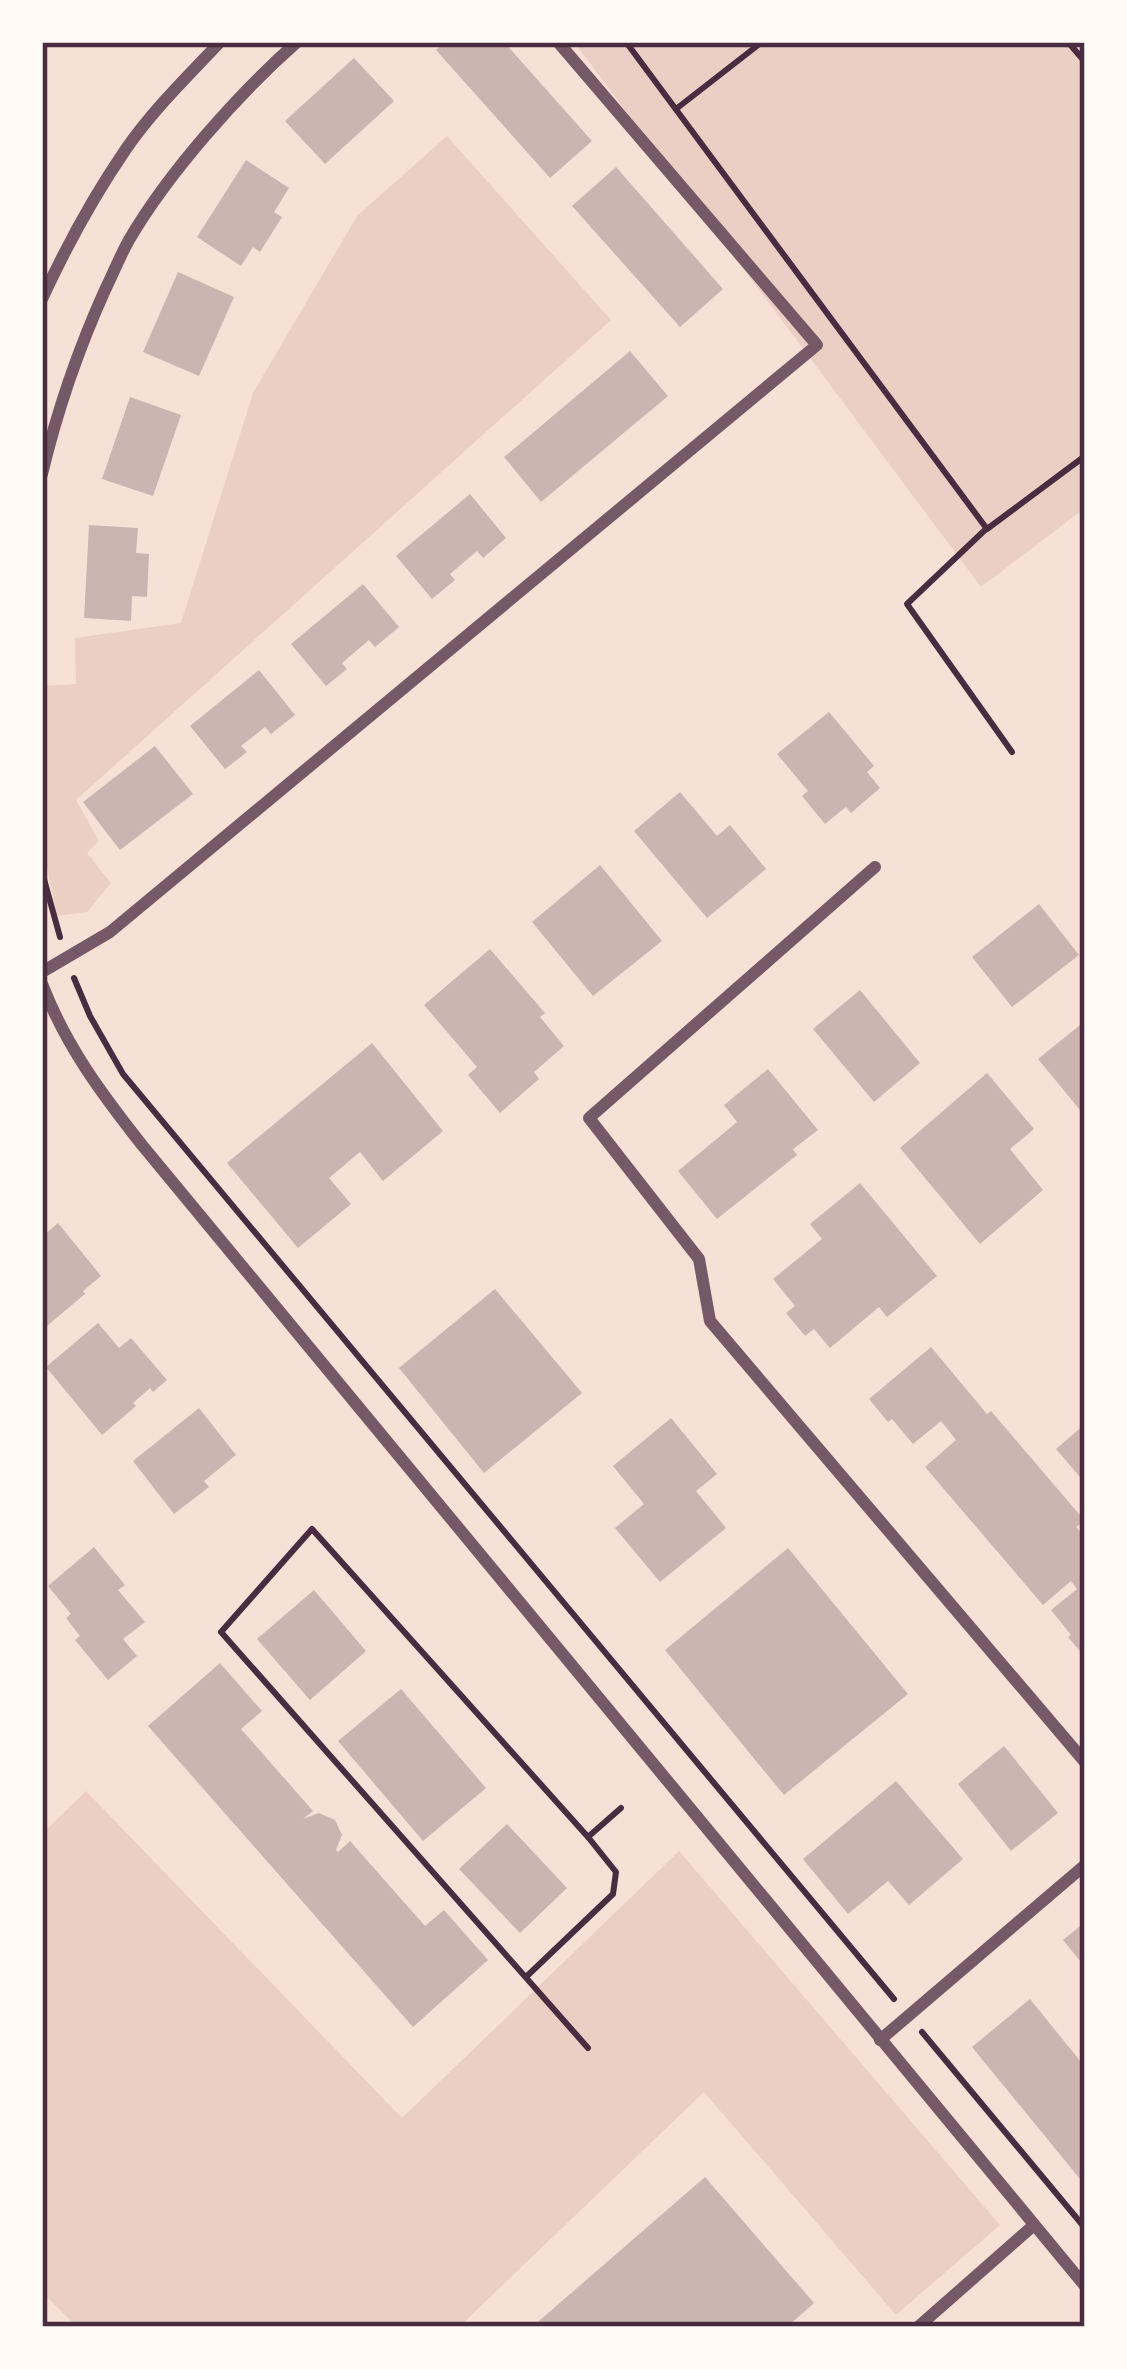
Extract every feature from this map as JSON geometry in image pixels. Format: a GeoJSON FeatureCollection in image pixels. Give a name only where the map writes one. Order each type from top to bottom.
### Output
{"type":"FeatureCollection","features":[{"type":"Feature","properties":{"kind":"street"},"geometry":{"type":"LineString","coordinates":[[42,299],[81,221],[127,148],[220,42]]}},
{"type":"Feature","properties":{"kind":"street"},"geometry":{"type":"LineString","coordinates":[[42,474],[56,412],[128,241],[176,172],[264,71],[297,42]]}},
{"type":"Feature","properties":{"kind":"street"},"geometry":{"type":"LineString","coordinates":[[42,972],[110,932],[817,345],[558,42]]}},
{"type":"Feature","properties":{"kind":"street"},"geometry":{"type":"LineString","coordinates":[[875,867],[589,1118],[700,1259],[710,1321],[1085,1762]]}},
{"type":"Feature","properties":{"kind":"street"},"geometry":{"type":"LineString","coordinates":[[42,984],[57,1022],[94,1085],[1085,2286]]}},
{"type":"Feature","properties":{"kind":"street"},"geometry":{"type":"LineString","coordinates":[[880,2040],[1085,1865]]}},
{"type":"Feature","properties":{"kind":"street"},"geometry":{"type":"LineString","coordinates":[[918,2327],[1034,2225]]}},
{"type":"Feature","properties":{"kind":"path"},"geometry":{"type":"LineString","coordinates":[[626,42],[987,529]]}},
{"type":"Feature","properties":{"kind":"path"},"geometry":{"type":"LineString","coordinates":[[676,109],[762,42]]}},
{"type":"Feature","properties":{"kind":"path"},"geometry":{"type":"LineString","coordinates":[[1068,42],[1085,62]]}},
{"type":"Feature","properties":{"kind":"path"},"geometry":{"type":"LineString","coordinates":[[1012,752],[907,604],[987,529],[1085,456]]}},
{"type":"Feature","properties":{"kind":"path"},"geometry":{"type":"LineString","coordinates":[[42,872],[66,960],[123,1074],[1085,2228]]}},
{"type":"Feature","properties":{"kind":"path"},"geometry":{"type":"LineString","coordinates":[[526,1977],[613,1894],[616,1872],[312,1529],[221,1632],[526,1977],[589,2048]]}},
{"type":"Feature","properties":{"kind":"path"},"geometry":{"type":"LineString","coordinates":[[588,1838],[621,1808]]}},
{"type":"Feature","properties":{"kind":"shaded area"},"geometry":{"type":"Polygon","coordinates":[[[574,42],[1085,42],[1085,508],[981,587],[574,42]]]}},
{"type":"Feature","properties":{"kind":"shaded area"},"geometry":{"type":"Polygon","coordinates":[[[447,136],[611,320],[76,800],[99,841],[87,853],[111,883],[87,912],[57,916],[42,843],[42,686],[76,684],[75,638],[181,623],[253,393],[357,216],[447,136]]]}},
{"type":"Feature","properties":{"kind":"shaded area"},"geometry":{"type":"Polygon","coordinates":[[[86,1791],[402,2118],[679,1851],[1000,2225],[896,2315],[704,2092],[459,2327],[77,2327],[42,2292],[42,1834],[86,1791]]]}},
{"type":"Feature","properties":{"kind":"building"},"geometry":{"type":"Polygon","coordinates":[[[445,42],[504,42],[592,141],[550,178],[436,50],[445,42]]]}},
{"type":"Feature","properties":{"kind":"building"},"geometry":{"type":"Polygon","coordinates":[[[354,58],[394,101],[325,164],[285,121],[354,58]]]}},
{"type":"Feature","properties":{"kind":"building"},"geometry":{"type":"Polygon","coordinates":[[[246,160],[289,188],[274,212],[282,217],[260,252],[253,247],[241,266],[197,237],[246,160]]]}},
{"type":"Feature","properties":{"kind":"building"},"geometry":{"type":"Polygon","coordinates":[[[616,167],[723,289],[680,327],[572,206],[616,167]]]}},
{"type":"Feature","properties":{"kind":"building"},"geometry":{"type":"Polygon","coordinates":[[[178,272],[234,297],[199,376],[143,352],[178,272]]]}},
{"type":"Feature","properties":{"kind":"building"},"geometry":{"type":"Polygon","coordinates":[[[630,351],[668,396],[541,502],[504,457],[630,351]]]}},
{"type":"Feature","properties":{"kind":"building"},"geometry":{"type":"Polygon","coordinates":[[[130,397],[181,415],[153,496],[102,479],[130,397]]]}},
{"type":"Feature","properties":{"kind":"building"},"geometry":{"type":"Polygon","coordinates":[[[470,494],[506,538],[483,558],[477,551],[450,574],[455,580],[432,599],[396,556],[470,494]]]}},
{"type":"Feature","properties":{"kind":"building"},"geometry":{"type":"Polygon","coordinates":[[[89,525],[138,528],[136,553],[149,554],[147,597],[132,596],[131,621],[84,618],[89,525]]]}},
{"type":"Feature","properties":{"kind":"building"},"geometry":{"type":"Polygon","coordinates":[[[363,584],[399,627],[375,647],[369,640],[342,663],[347,669],[326,686],[291,644],[363,584]]]}},
{"type":"Feature","properties":{"kind":"building"},"geometry":{"type":"Polygon","coordinates":[[[259,670],[295,715],[271,734],[265,727],[241,746],[247,752],[225,769],[190,726],[259,670]]]}},
{"type":"Feature","properties":{"kind":"building"},"geometry":{"type":"Polygon","coordinates":[[[829,712],[874,766],[867,772],[880,788],[851,813],[846,807],[825,824],[802,796],[808,791],[777,754],[829,712]]]}},
{"type":"Feature","properties":{"kind":"building"},"geometry":{"type":"Polygon","coordinates":[[[155,746],[193,794],[120,850],[83,802],[155,746]]]}},
{"type":"Feature","properties":{"kind":"building"},"geometry":{"type":"Polygon","coordinates":[[[680,792],[717,836],[730,825],[766,869],[707,918],[634,831],[680,792]]]}},
{"type":"Feature","properties":{"kind":"building"},"geometry":{"type":"Polygon","coordinates":[[[600,865],[662,941],[593,996],[532,922],[600,865]]]}},
{"type":"Feature","properties":{"kind":"building"},"geometry":{"type":"Polygon","coordinates":[[[1039,904],[1079,955],[1012,1007],[972,957],[1039,904]]]}},
{"type":"Feature","properties":{"kind":"building"},"geometry":{"type":"Polygon","coordinates":[[[490,949],[545,1013],[540,1017],[564,1046],[534,1072],[539,1079],[500,1113],[468,1075],[477,1067],[424,1005],[490,949]]]}},
{"type":"Feature","properties":{"kind":"building"},"geometry":{"type":"Polygon","coordinates":[[[860,990],[920,1063],[874,1102],[813,1029],[860,990]]]}},
{"type":"Feature","properties":{"kind":"building"},"geometry":{"type":"Polygon","coordinates":[[[1085,1021],[1085,1106],[1080,1110],[1038,1059],[1085,1021]]]}},
{"type":"Feature","properties":{"kind":"building"},"geometry":{"type":"Polygon","coordinates":[[[372,1043],[443,1131],[383,1181],[360,1152],[329,1178],[351,1204],[298,1248],[227,1163],[372,1043]]]}},
{"type":"Feature","properties":{"kind":"building"},"geometry":{"type":"Polygon","coordinates":[[[768,1069],[818,1130],[793,1149],[797,1155],[717,1219],[678,1171],[737,1122],[724,1105],[768,1069]]]}},
{"type":"Feature","properties":{"kind":"building"},"geometry":{"type":"Polygon","coordinates":[[[987,1073],[1034,1129],[1010,1149],[1043,1190],[980,1244],[900,1148],[987,1073]]]}},
{"type":"Feature","properties":{"kind":"building"},"geometry":{"type":"Polygon","coordinates":[[[860,1183],[937,1276],[887,1317],[879,1307],[830,1348],[814,1329],[805,1336],[786,1313],[795,1306],[773,1279],[822,1239],[810,1224],[860,1183]]]}},
{"type":"Feature","properties":{"kind":"building"},"geometry":{"type":"Polygon","coordinates":[[[58,1223],[101,1276],[42,1330],[42,1237],[58,1223]]]}},
{"type":"Feature","properties":{"kind":"building"},"geometry":{"type":"Polygon","coordinates":[[[495,1289],[582,1393],[484,1473],[399,1368],[495,1289]]]}},
{"type":"Feature","properties":{"kind":"building"},"geometry":{"type":"Polygon","coordinates":[[[98,1323],[119,1348],[131,1338],[167,1380],[153,1392],[150,1388],[102,1435],[46,1367],[98,1323]]]}},
{"type":"Feature","properties":{"kind":"building"},"geometry":{"type":"Polygon","coordinates":[[[931,1347],[1085,1521],[1076,1527],[1085,1537],[1085,1657],[1051,1610],[1077,1589],[1071,1581],[1043,1605],[925,1467],[956,1440],[941,1421],[913,1444],[869,1399],[931,1347]]]}},
{"type":"Feature","properties":{"kind":"building"},"geometry":{"type":"Polygon","coordinates":[[[199,1408],[236,1455],[204,1481],[209,1487],[174,1514],[133,1461],[199,1408]]]}},
{"type":"Feature","properties":{"kind":"building"},"geometry":{"type":"Polygon","coordinates":[[[671,1418],[717,1474],[696,1491],[726,1528],[660,1582],[615,1528],[644,1504],[613,1466],[671,1418]]]}},
{"type":"Feature","properties":{"kind":"building"},"geometry":{"type":"Polygon","coordinates":[[[1085,1424],[1085,1483],[1056,1449],[1085,1424]]]}},
{"type":"Feature","properties":{"kind":"building"},"geometry":{"type":"Polygon","coordinates":[[[94,1547],[125,1585],[118,1590],[145,1622],[123,1639],[137,1656],[108,1680],[75,1640],[80,1636],[66,1618],[71,1614],[48,1586],[94,1547]]]}},
{"type":"Feature","properties":{"kind":"building"},"geometry":{"type":"Polygon","coordinates":[[[788,1548],[908,1694],[784,1795],[665,1650],[788,1548]]]}},
{"type":"Feature","properties":{"kind":"building"},"geometry":{"type":"Polygon","coordinates":[[[314,1590],[366,1651],[310,1700],[257,1639],[314,1590]]]}},
{"type":"Feature","properties":{"kind":"building"},"geometry":{"type":"Polygon","coordinates":[[[220,1663],[262,1711],[241,1729],[313,1811],[303,1819],[319,1813],[335,1820],[342,1835],[338,1852],[350,1841],[425,1926],[444,1910],[488,1960],[413,2027],[148,1726],[220,1663]]]}},
{"type":"Feature","properties":{"kind":"building"},"geometry":{"type":"Polygon","coordinates":[[[401,1689],[486,1788],[423,1841],[338,1741],[401,1689]]]}},
{"type":"Feature","properties":{"kind":"building"},"geometry":{"type":"Polygon","coordinates":[[[1004,1746],[1058,1813],[1011,1851],[958,1784],[1004,1746]]]}},
{"type":"Feature","properties":{"kind":"building"},"geometry":{"type":"Polygon","coordinates":[[[896,1781],[963,1859],[909,1905],[888,1881],[848,1914],[803,1859],[896,1781]]]}},
{"type":"Feature","properties":{"kind":"building"},"geometry":{"type":"Polygon","coordinates":[[[507,1824],[567,1888],[520,1933],[459,1869],[507,1824]]]}},
{"type":"Feature","properties":{"kind":"building"},"geometry":{"type":"Polygon","coordinates":[[[1085,1922],[1085,1967],[1063,1940],[1085,1922]]]}},
{"type":"Feature","properties":{"kind":"building"},"geometry":{"type":"Polygon","coordinates":[[[1030,1999],[1085,2067],[1085,2185],[972,2047],[1030,1999]]]}},
{"type":"Feature","properties":{"kind":"building"},"geometry":{"type":"Polygon","coordinates":[[[705,2177],[814,2303],[787,2327],[532,2327],[705,2177]]]}}]}
